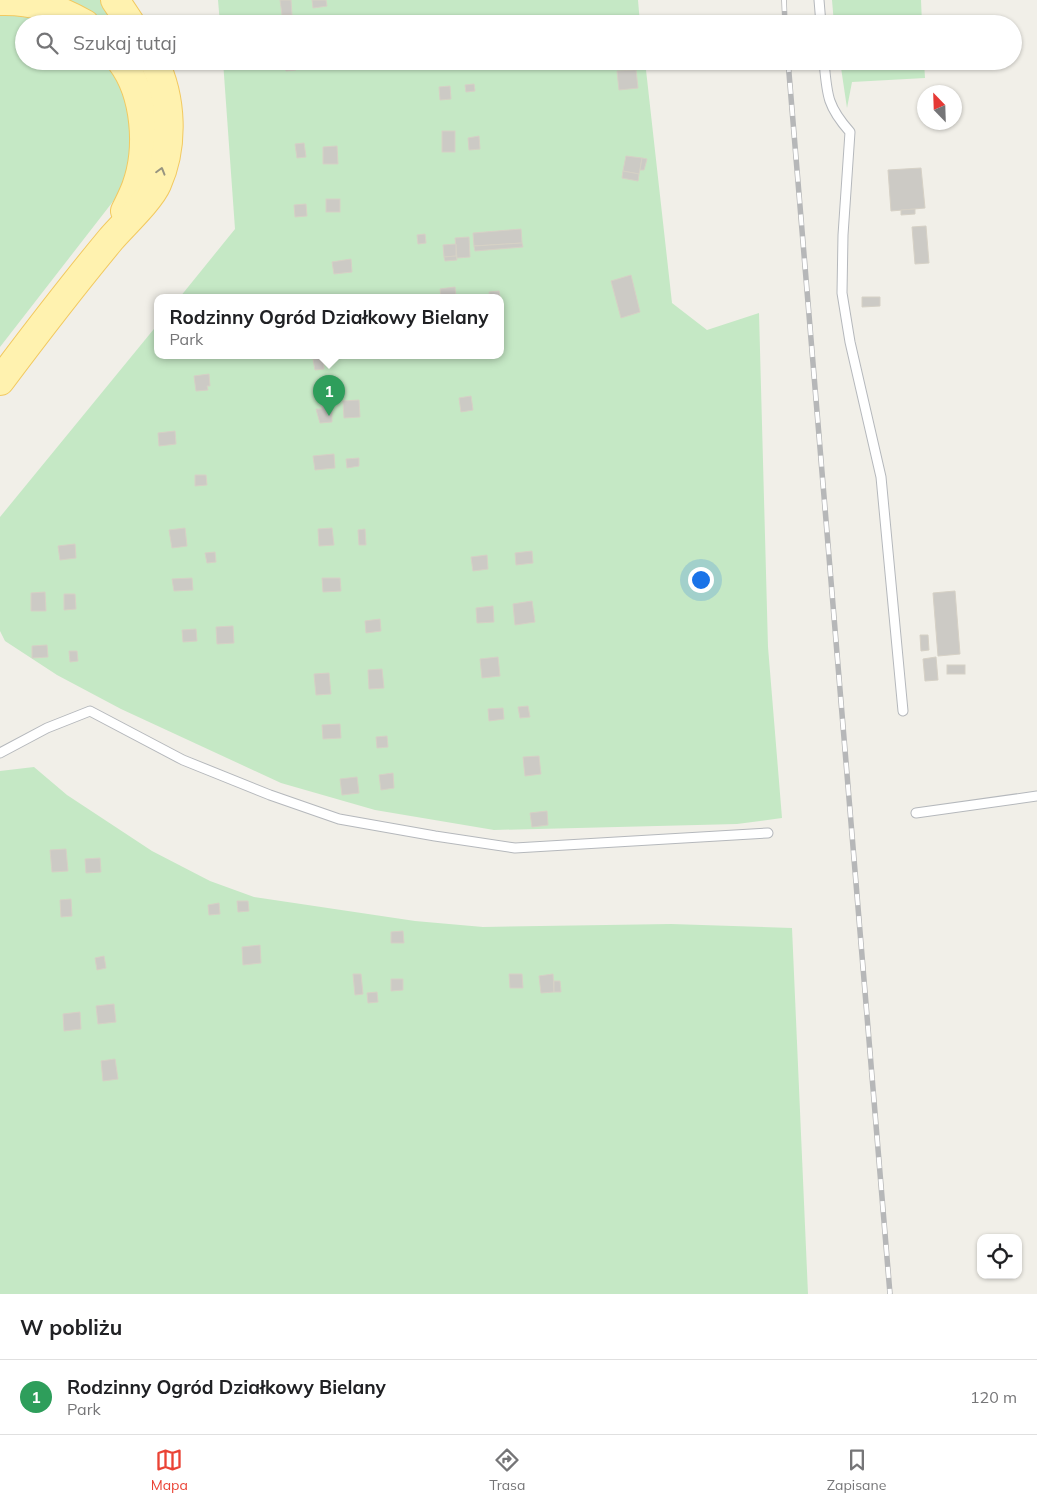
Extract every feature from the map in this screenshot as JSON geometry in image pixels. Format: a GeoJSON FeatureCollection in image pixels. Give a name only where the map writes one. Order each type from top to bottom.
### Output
{"type":"FeatureCollection","features":[{"type":"Feature","properties":{"kind":"main road"},"geometry":{"type":"LineString","coordinates":[[115,0],[125,15]]}},
{"type":"Feature","properties":{"kind":"main road"},"geometry":{"type":"LineString","coordinates":[[0,1],[26,1],[48,6],[66,15]]}},
{"type":"Feature","properties":{"kind":"main road"},"geometry":{"type":"LineString","coordinates":[[112,237],[137,186],[143,153],[143,119],[139,100],[127,70]]}},
{"type":"Feature","properties":{"kind":"main road"},"geometry":{"type":"LineString","coordinates":[[0,381],[112,237],[156,187],[166,153],[169,115],[157,70]]}},
{"type":"Feature","properties":{"kind":"lane"},"geometry":{"type":"LineString","coordinates":[[819,0],[820,15]]}},
{"type":"Feature","properties":{"kind":"lane"},"geometry":{"type":"LineString","coordinates":[[825,70],[826,94],[835,116],[850,132],[843,235],[842,293],[850,342],[881,477],[903,710]]}},
{"type":"Feature","properties":{"kind":"lane"},"geometry":{"type":"LineString","coordinates":[[0,753],[47,728],[90,711],[183,760],[270,795],[339,818],[435,836],[515,848],[768,833]]}},
{"type":"Feature","properties":{"kind":"lane"},"geometry":{"type":"LineString","coordinates":[[916,813],[1037,796]]}},
{"type":"Feature","properties":{"kind":"green space"},"geometry":{"type":"Polygon","coordinates":[[[68,0],[101,0],[112,15],[91,15],[68,0]]]}},
{"type":"Feature","properties":{"kind":"green space"},"geometry":{"type":"Polygon","coordinates":[[[218,0],[638,0],[639,15],[219,15],[218,0]]]}},
{"type":"Feature","properties":{"kind":"green space"},"geometry":{"type":"Polygon","coordinates":[[[832,0],[921,0],[922,15],[833,15],[832,0]]]}},
{"type":"Feature","properties":{"kind":"green space"},"geometry":{"type":"Polygon","coordinates":[[[0,12],[14,12],[26,15],[15,15],[15,70],[113,70],[128,110],[130,144],[129,161],[118,195],[0,347],[0,12]]]}},
{"type":"Feature","properties":{"kind":"green space"},"geometry":{"type":"Polygon","coordinates":[[[224,70],[646,70],[672,303],[707,330],[759,313],[768,647],[782,818],[737,824],[494,830],[375,810],[281,783],[121,709],[57,675],[5,641],[0,631],[0,517],[154,329],[154,359],[504,359],[504,294],[182,294],[235,229],[224,70]]]}},
{"type":"Feature","properties":{"kind":"green space"},"geometry":{"type":"Polygon","coordinates":[[[841,70],[925,70],[925,78],[852,82],[847,108],[841,70]]]}},
{"type":"Feature","properties":{"kind":"green space"},"geometry":{"type":"Polygon","coordinates":[[[34,767],[67,795],[152,851],[210,881],[254,897],[415,921],[483,927],[671,924],[792,928],[808,1294],[0,1294],[0,771],[34,767]]]}},
{"type":"Feature","properties":{"kind":"building"},"geometry":{"type":"Polygon","coordinates":[[[280,0],[291,0],[292,15],[282,15],[280,0]]]}},
{"type":"Feature","properties":{"kind":"building"},"geometry":{"type":"Polygon","coordinates":[[[312,0],[326,0],[327,6],[313,8],[312,0]]]}},
{"type":"Feature","properties":{"kind":"building"},"geometry":{"type":"Polygon","coordinates":[[[636,70],[638,88],[619,90],[617,71],[636,70]]]}},
{"type":"Feature","properties":{"kind":"building"},"geometry":{"type":"Polygon","coordinates":[[[474,84],[475,91],[466,92],[465,85],[474,84]]]}},
{"type":"Feature","properties":{"kind":"building"},"geometry":{"type":"Polygon","coordinates":[[[450,86],[451,99],[440,100],[439,87],[450,86]]]}},
{"type":"Feature","properties":{"kind":"building"},"geometry":{"type":"Polygon","coordinates":[[[442,131],[455,131],[455,152],[442,152],[442,131]]]}},
{"type":"Feature","properties":{"kind":"building"},"geometry":{"type":"Polygon","coordinates":[[[479,136],[480,149],[469,150],[468,138],[479,136]]]}},
{"type":"Feature","properties":{"kind":"building"},"geometry":{"type":"Polygon","coordinates":[[[304,143],[306,157],[297,158],[295,144],[304,143]]]}},
{"type":"Feature","properties":{"kind":"building"},"geometry":{"type":"Polygon","coordinates":[[[337,146],[338,164],[323,164],[323,147],[337,146]]]}},
{"type":"Feature","properties":{"kind":"building"},"geometry":{"type":"Polygon","coordinates":[[[626,156],[642,158],[639,174],[623,171],[626,156]]]}},
{"type":"Feature","properties":{"kind":"building"},"geometry":{"type":"Polygon","coordinates":[[[642,158],[647,159],[644,170],[640,170],[642,158]]]}},
{"type":"Feature","properties":{"kind":"building"},"geometry":{"type":"Polygon","coordinates":[[[921,168],[925,208],[891,211],[888,170],[921,168]]]}},
{"type":"Feature","properties":{"kind":"building"},"geometry":{"type":"Polygon","coordinates":[[[623,171],[639,174],[638,181],[622,178],[623,171]]]}},
{"type":"Feature","properties":{"kind":"building"},"geometry":{"type":"Polygon","coordinates":[[[326,199],[340,199],[340,212],[326,212],[326,199]]]}},
{"type":"Feature","properties":{"kind":"building"},"geometry":{"type":"Polygon","coordinates":[[[306,204],[307,216],[295,217],[294,205],[306,204]]]}},
{"type":"Feature","properties":{"kind":"building"},"geometry":{"type":"Polygon","coordinates":[[[915,209],[915,214],[901,215],[901,210],[915,209]]]}},
{"type":"Feature","properties":{"kind":"building"},"geometry":{"type":"Polygon","coordinates":[[[926,226],[929,263],[915,264],[912,227],[926,226]]]}},
{"type":"Feature","properties":{"kind":"building"},"geometry":{"type":"Polygon","coordinates":[[[521,229],[522,243],[474,246],[473,233],[521,229]]]}},
{"type":"Feature","properties":{"kind":"building"},"geometry":{"type":"Polygon","coordinates":[[[425,234],[426,243],[418,244],[417,235],[425,234]]]}},
{"type":"Feature","properties":{"kind":"building"},"geometry":{"type":"Polygon","coordinates":[[[469,237],[470,257],[457,258],[455,238],[469,237]]]}},
{"type":"Feature","properties":{"kind":"building"},"geometry":{"type":"Polygon","coordinates":[[[522,243],[523,247],[475,251],[474,246],[522,243]]]}},
{"type":"Feature","properties":{"kind":"building"},"geometry":{"type":"Polygon","coordinates":[[[456,244],[456,256],[444,257],[443,245],[456,244]]]}},
{"type":"Feature","properties":{"kind":"building"},"geometry":{"type":"Polygon","coordinates":[[[456,256],[457,260],[445,261],[444,257],[456,256]]]}},
{"type":"Feature","properties":{"kind":"building"},"geometry":{"type":"Polygon","coordinates":[[[351,259],[352,272],[334,274],[332,262],[351,259]]]}},
{"type":"Feature","properties":{"kind":"building"},"geometry":{"type":"Polygon","coordinates":[[[631,275],[640,312],[621,318],[611,281],[631,275]]]}},
{"type":"Feature","properties":{"kind":"building"},"geometry":{"type":"Polygon","coordinates":[[[455,287],[456,294],[441,294],[440,289],[455,287]]]}},
{"type":"Feature","properties":{"kind":"building"},"geometry":{"type":"Polygon","coordinates":[[[499,291],[500,294],[489,294],[489,292],[499,291]]]}},
{"type":"Feature","properties":{"kind":"building"},"geometry":{"type":"Polygon","coordinates":[[[862,297],[880,297],[880,306],[862,307],[862,297]]]}},
{"type":"Feature","properties":{"kind":"building"},"geometry":{"type":"Polygon","coordinates":[[[313,359],[323,359],[324,369],[315,370],[313,359]]]}},
{"type":"Feature","properties":{"kind":"building"},"geometry":{"type":"Polygon","coordinates":[[[209,374],[210,386],[207,386],[208,390],[196,391],[194,376],[209,374]]]}},
{"type":"Feature","properties":{"kind":"building"},"geometry":{"type":"Polygon","coordinates":[[[471,396],[473,410],[461,412],[459,398],[471,396]]]}},
{"type":"Feature","properties":{"kind":"building"},"geometry":{"type":"Polygon","coordinates":[[[359,400],[360,417],[344,418],[343,401],[359,400]]]}},
{"type":"Feature","properties":{"kind":"building"},"geometry":{"type":"Polygon","coordinates":[[[332,404],[332,422],[320,423],[316,409],[322,409],[322,405],[332,404]]]}},
{"type":"Feature","properties":{"kind":"building"},"geometry":{"type":"Polygon","coordinates":[[[175,431],[176,444],[159,446],[158,433],[175,431]]]}},
{"type":"Feature","properties":{"kind":"building"},"geometry":{"type":"Polygon","coordinates":[[[334,454],[335,468],[315,470],[313,456],[334,454]]]}},
{"type":"Feature","properties":{"kind":"building"},"geometry":{"type":"Polygon","coordinates":[[[359,458],[359,466],[347,468],[346,459],[359,458]]]}},
{"type":"Feature","properties":{"kind":"building"},"geometry":{"type":"Polygon","coordinates":[[[195,475],[206,475],[207,485],[195,486],[195,475]]]}},
{"type":"Feature","properties":{"kind":"building"},"geometry":{"type":"Polygon","coordinates":[[[185,528],[187,546],[172,548],[169,530],[185,528]]]}},
{"type":"Feature","properties":{"kind":"building"},"geometry":{"type":"Polygon","coordinates":[[[332,528],[334,545],[319,546],[318,529],[332,528]]]}},
{"type":"Feature","properties":{"kind":"building"},"geometry":{"type":"Polygon","coordinates":[[[365,529],[366,545],[359,545],[358,530],[365,529]]]}},
{"type":"Feature","properties":{"kind":"building"},"geometry":{"type":"Polygon","coordinates":[[[75,544],[76,558],[60,560],[58,546],[75,544]]]}},
{"type":"Feature","properties":{"kind":"building"},"geometry":{"type":"Polygon","coordinates":[[[532,551],[533,563],[516,565],[515,553],[532,551]]]}},
{"type":"Feature","properties":{"kind":"building"},"geometry":{"type":"Polygon","coordinates":[[[215,552],[216,562],[207,563],[205,553],[215,552]]]}},
{"type":"Feature","properties":{"kind":"building"},"geometry":{"type":"Polygon","coordinates":[[[487,555],[488,569],[473,571],[471,557],[487,555]]]}},
{"type":"Feature","properties":{"kind":"building"},"geometry":{"type":"Polygon","coordinates":[[[192,578],[193,590],[174,591],[172,579],[192,578]]]}},
{"type":"Feature","properties":{"kind":"building"},"geometry":{"type":"Polygon","coordinates":[[[322,578],[340,578],[341,591],[323,592],[322,578]]]}},
{"type":"Feature","properties":{"kind":"building"},"geometry":{"type":"Polygon","coordinates":[[[955,591],[960,654],[938,656],[933,593],[955,591]]]}},
{"type":"Feature","properties":{"kind":"building"},"geometry":{"type":"Polygon","coordinates":[[[45,592],[46,611],[31,611],[31,593],[45,592]]]}},
{"type":"Feature","properties":{"kind":"building"},"geometry":{"type":"Polygon","coordinates":[[[64,594],[75,594],[76,609],[64,610],[64,594]]]}},
{"type":"Feature","properties":{"kind":"building"},"geometry":{"type":"Polygon","coordinates":[[[532,601],[535,622],[515,625],[513,604],[532,601]]]}},
{"type":"Feature","properties":{"kind":"building"},"geometry":{"type":"Polygon","coordinates":[[[493,606],[494,622],[477,623],[476,608],[493,606]]]}},
{"type":"Feature","properties":{"kind":"building"},"geometry":{"type":"Polygon","coordinates":[[[380,619],[381,631],[366,633],[365,621],[380,619]]]}},
{"type":"Feature","properties":{"kind":"building"},"geometry":{"type":"Polygon","coordinates":[[[233,626],[234,643],[217,644],[216,627],[233,626]]]}},
{"type":"Feature","properties":{"kind":"building"},"geometry":{"type":"Polygon","coordinates":[[[196,629],[197,641],[183,642],[182,630],[196,629]]]}},
{"type":"Feature","properties":{"kind":"building"},"geometry":{"type":"Polygon","coordinates":[[[920,635],[928,635],[929,650],[921,651],[920,635]]]}},
{"type":"Feature","properties":{"kind":"building"},"geometry":{"type":"Polygon","coordinates":[[[47,645],[48,657],[32,658],[32,646],[47,645]]]}},
{"type":"Feature","properties":{"kind":"building"},"geometry":{"type":"Polygon","coordinates":[[[69,651],[77,651],[78,661],[70,662],[69,651]]]}},
{"type":"Feature","properties":{"kind":"building"},"geometry":{"type":"Polygon","coordinates":[[[498,657],[500,676],[482,678],[480,659],[498,657]]]}},
{"type":"Feature","properties":{"kind":"building"},"geometry":{"type":"Polygon","coordinates":[[[936,657],[938,680],[925,681],[923,659],[936,657]]]}},
{"type":"Feature","properties":{"kind":"building"},"geometry":{"type":"Polygon","coordinates":[[[947,665],[965,665],[965,674],[947,674],[947,665]]]}},
{"type":"Feature","properties":{"kind":"building"},"geometry":{"type":"Polygon","coordinates":[[[382,669],[384,688],[369,689],[368,670],[382,669]]]}},
{"type":"Feature","properties":{"kind":"building"},"geometry":{"type":"Polygon","coordinates":[[[329,673],[331,694],[316,695],[314,674],[329,673]]]}},
{"type":"Feature","properties":{"kind":"building"},"geometry":{"type":"Polygon","coordinates":[[[528,706],[530,717],[520,718],[518,707],[528,706]]]}},
{"type":"Feature","properties":{"kind":"building"},"geometry":{"type":"Polygon","coordinates":[[[503,708],[504,719],[489,721],[488,709],[503,708]]]}},
{"type":"Feature","properties":{"kind":"building"},"geometry":{"type":"Polygon","coordinates":[[[340,724],[341,738],[323,739],[322,725],[340,724]]]}},
{"type":"Feature","properties":{"kind":"building"},"geometry":{"type":"Polygon","coordinates":[[[387,736],[388,747],[377,748],[376,737],[387,736]]]}},
{"type":"Feature","properties":{"kind":"building"},"geometry":{"type":"Polygon","coordinates":[[[539,756],[541,774],[525,776],[523,757],[539,756]]]}},
{"type":"Feature","properties":{"kind":"building"},"geometry":{"type":"Polygon","coordinates":[[[393,773],[394,788],[381,790],[379,775],[393,773]]]}},
{"type":"Feature","properties":{"kind":"building"},"geometry":{"type":"Polygon","coordinates":[[[357,777],[359,793],[342,795],[340,779],[357,777]]]}},
{"type":"Feature","properties":{"kind":"building"},"geometry":{"type":"Polygon","coordinates":[[[547,811],[548,825],[532,827],[530,813],[547,811]]]}},
{"type":"Feature","properties":{"kind":"building"},"geometry":{"type":"Polygon","coordinates":[[[66,849],[68,871],[52,872],[50,850],[66,849]]]}},
{"type":"Feature","properties":{"kind":"building"},"geometry":{"type":"Polygon","coordinates":[[[100,858],[101,872],[86,873],[85,859],[100,858]]]}},
{"type":"Feature","properties":{"kind":"building"},"geometry":{"type":"Polygon","coordinates":[[[71,899],[72,916],[61,917],[60,900],[71,899]]]}},
{"type":"Feature","properties":{"kind":"building"},"geometry":{"type":"Polygon","coordinates":[[[237,901],[248,901],[249,911],[238,912],[237,901]]]}},
{"type":"Feature","properties":{"kind":"building"},"geometry":{"type":"Polygon","coordinates":[[[219,903],[220,914],[209,915],[208,905],[219,903]]]}},
{"type":"Feature","properties":{"kind":"building"},"geometry":{"type":"Polygon","coordinates":[[[403,931],[404,943],[391,943],[391,932],[403,931]]]}},
{"type":"Feature","properties":{"kind":"building"},"geometry":{"type":"Polygon","coordinates":[[[260,945],[261,963],[243,965],[242,947],[260,945]]]}},
{"type":"Feature","properties":{"kind":"building"},"geometry":{"type":"Polygon","coordinates":[[[104,956],[106,968],[97,970],[95,958],[104,956]]]}},
{"type":"Feature","properties":{"kind":"building"},"geometry":{"type":"Polygon","coordinates":[[[353,974],[361,974],[363,994],[355,995],[353,974]]]}},
{"type":"Feature","properties":{"kind":"building"},"geometry":{"type":"Polygon","coordinates":[[[509,974],[522,974],[523,988],[510,988],[509,974]]]}},
{"type":"Feature","properties":{"kind":"building"},"geometry":{"type":"Polygon","coordinates":[[[553,974],[554,992],[541,993],[539,976],[553,974]]]}},
{"type":"Feature","properties":{"kind":"building"},"geometry":{"type":"Polygon","coordinates":[[[391,979],[403,979],[403,990],[391,991],[391,979]]]}},
{"type":"Feature","properties":{"kind":"building"},"geometry":{"type":"Polygon","coordinates":[[[554,981],[560,981],[561,992],[554,992],[554,981]]]}},
{"type":"Feature","properties":{"kind":"building"},"geometry":{"type":"Polygon","coordinates":[[[377,992],[378,1002],[368,1003],[367,993],[377,992]]]}},
{"type":"Feature","properties":{"kind":"building"},"geometry":{"type":"Polygon","coordinates":[[[114,1004],[116,1022],[98,1024],[96,1006],[114,1004]]]}},
{"type":"Feature","properties":{"kind":"building"},"geometry":{"type":"Polygon","coordinates":[[[80,1012],[81,1029],[64,1031],[63,1014],[80,1012]]]}},
{"type":"Feature","properties":{"kind":"building"},"geometry":{"type":"Polygon","coordinates":[[[115,1059],[118,1079],[103,1081],[101,1061],[115,1059]]]}},
{"type":"Feature","properties":{"kind":"railway"},"geometry":{"type":"LineString","coordinates":[[784,0],[785,15]]}},
{"type":"Feature","properties":{"kind":"railway"},"geometry":{"type":"LineString","coordinates":[[789,70],[890,1294]]}},
{"type":"Feature","properties":{"kind":"place","name":"Rodzinny Ogród Działkowy Bielany"},"geometry":{"type":"Point","coordinates":[329,416]}}]}
